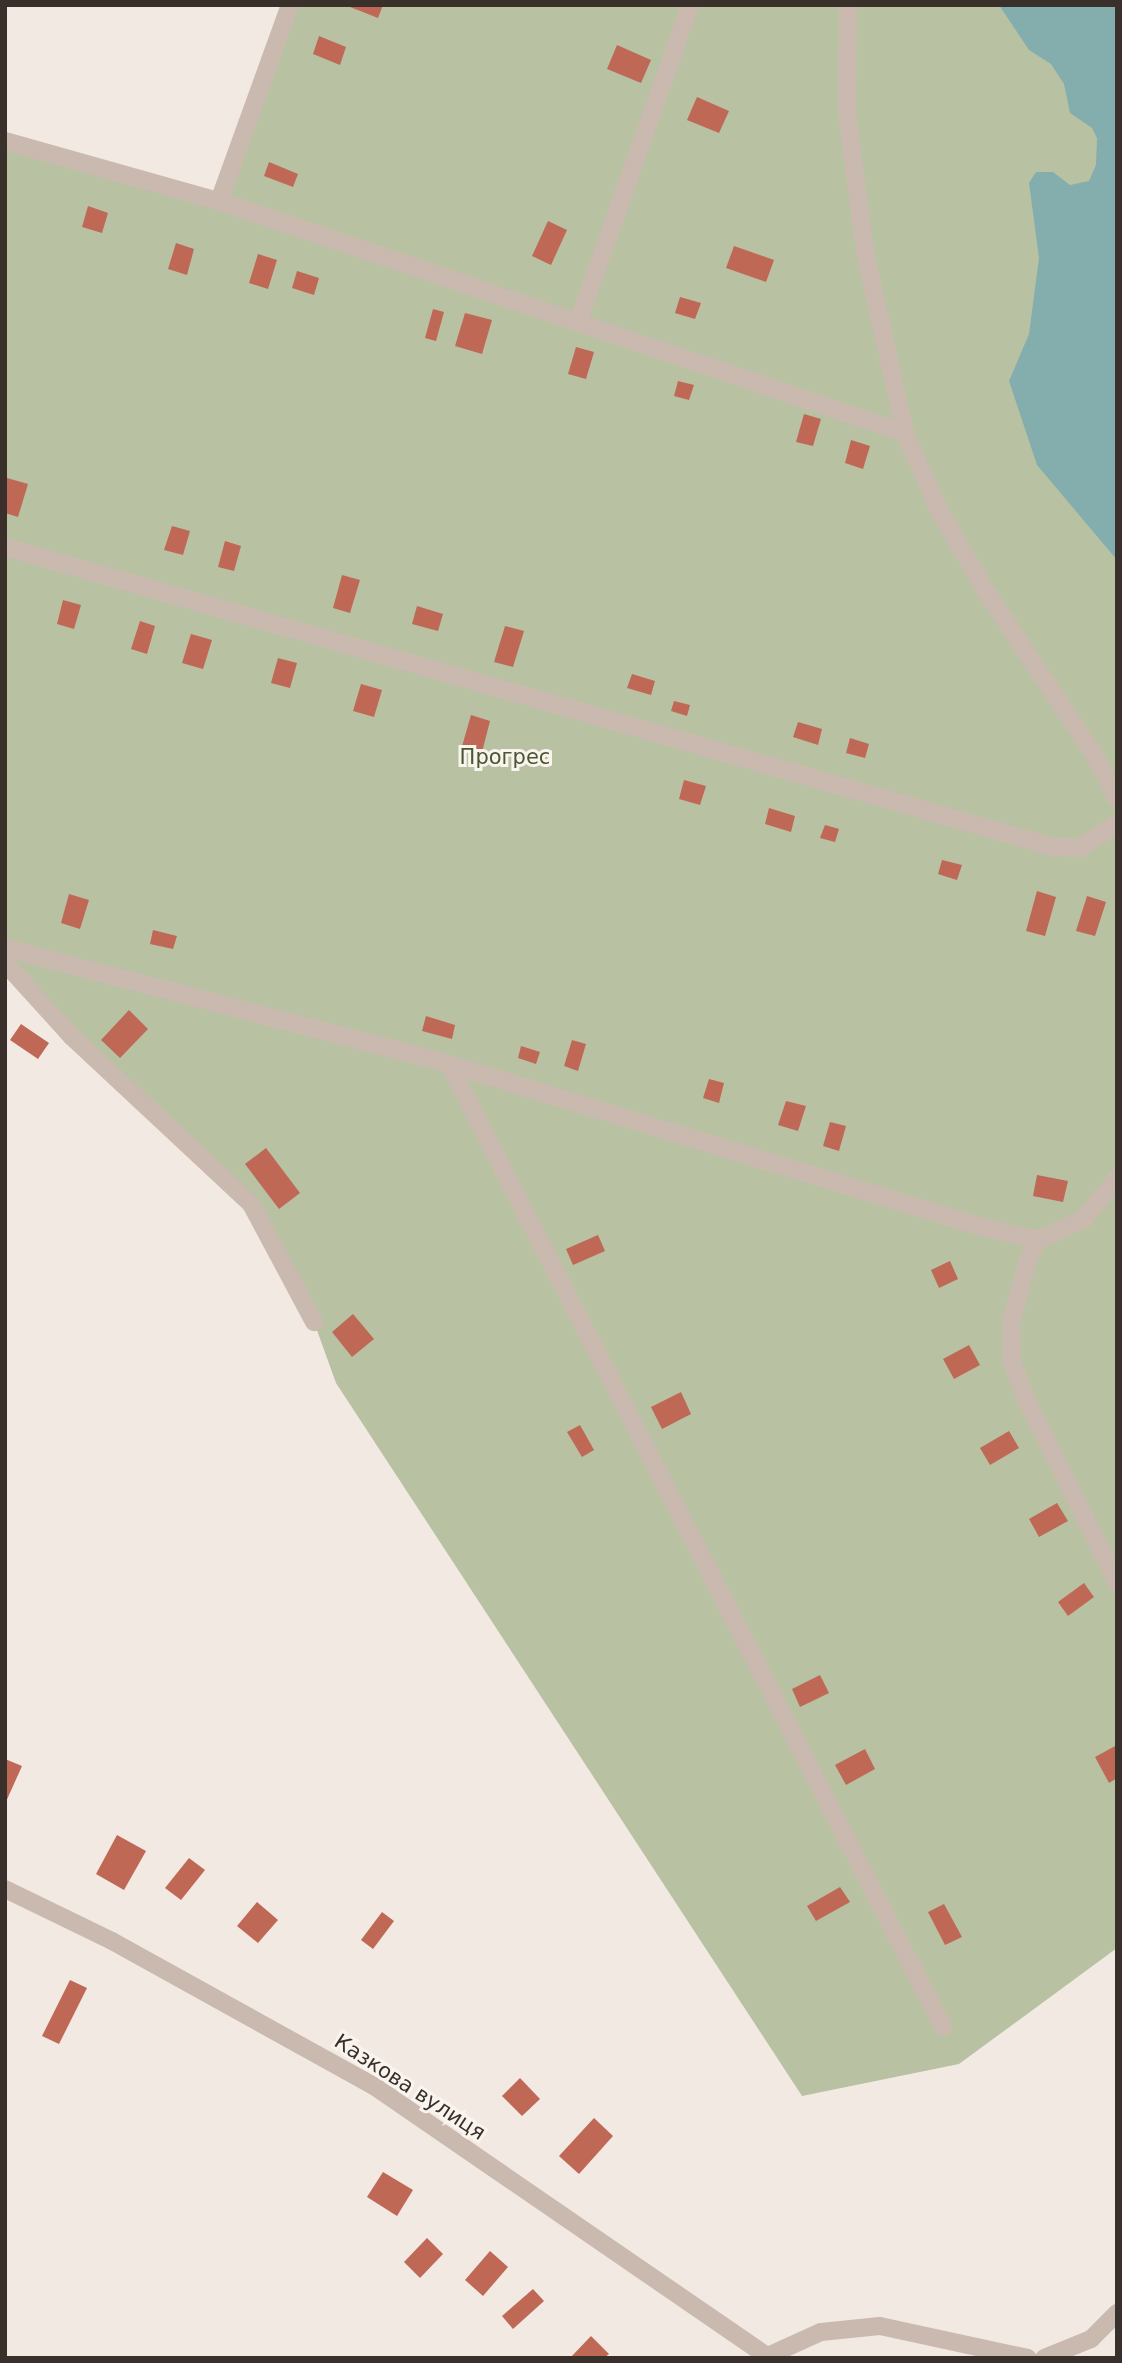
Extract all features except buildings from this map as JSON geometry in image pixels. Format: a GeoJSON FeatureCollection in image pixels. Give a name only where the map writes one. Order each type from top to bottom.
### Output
{"type":"FeatureCollection","features":[{"type":"Feature","properties":{"kind":"street"},"geometry":{"type":"LineString","coordinates":[[219,201],[290,5]]}},
{"type":"Feature","properties":{"kind":"street"},"geometry":{"type":"LineString","coordinates":[[578,323],[690,5]]}},
{"type":"Feature","properties":{"kind":"street"},"geometry":{"type":"LineString","coordinates":[[848,5],[847,113],[863,238],[905,433],[939,510],[978,579],[1096,758],[1117,800]]}},
{"type":"Feature","properties":{"kind":"street"},"geometry":{"type":"LineString","coordinates":[[5,141],[219,201],[905,433]]}},
{"type":"Feature","properties":{"kind":"street"},"geometry":{"type":"LineString","coordinates":[[5,547],[1053,847],[1080,848],[1117,823]]}},
{"type":"Feature","properties":{"kind":"street"},"geometry":{"type":"LineString","coordinates":[[5,948],[449,1064],[982,1227],[1038,1240],[1084,1219],[1117,1178]]}},
{"type":"Feature","properties":{"kind":"street"},"geometry":{"type":"LineString","coordinates":[[5,963],[72,1037],[251,1203],[314,1322]]}},
{"type":"Feature","properties":{"kind":"street"},"geometry":{"type":"LineString","coordinates":[[449,1064],[943,2027]]}},
{"type":"Feature","properties":{"kind":"street"},"geometry":{"type":"LineString","coordinates":[[1038,1240],[1028,1260],[1011,1322],[1012,1362],[1027,1401],[1117,1582]]}},
{"type":"Feature","properties":{"kind":"street","name":"Казкова вулиця"},"geometry":{"type":"LineString","coordinates":[[5,1889],[112,1941],[374,2086],[769,2357]]}},
{"type":"Feature","properties":{"kind":"street"},"geometry":{"type":"LineString","coordinates":[[1044,2358],[1091,2339],[1117,2314]]}},
{"type":"Feature","properties":{"kind":"street"},"geometry":{"type":"LineString","coordinates":[[769,2357],[821,2332],[880,2326],[1028,2358]]}},
{"type":"Feature","properties":{"kind":"green space","name":"Прогрес"},"geometry":{"type":"Polygon","coordinates":[[[290,5],[1059,5],[1117,125],[1117,1948],[959,2064],[802,2096],[336,1383],[314,1322],[251,1204],[5,963],[5,141],[219,201],[290,5]]]}},
{"type":"Feature","properties":{"kind":"water"},"geometry":{"type":"Polygon","coordinates":[[[999,5],[1117,5],[1117,560],[1037,465],[1009,381],[1029,334],[1039,258],[1029,183],[1036,172],[1053,172],[1070,185],[1089,181],[1096,165],[1097,138],[1092,128],[1070,113],[1064,84],[1051,64],[1029,50],[999,5]]]}}]}
